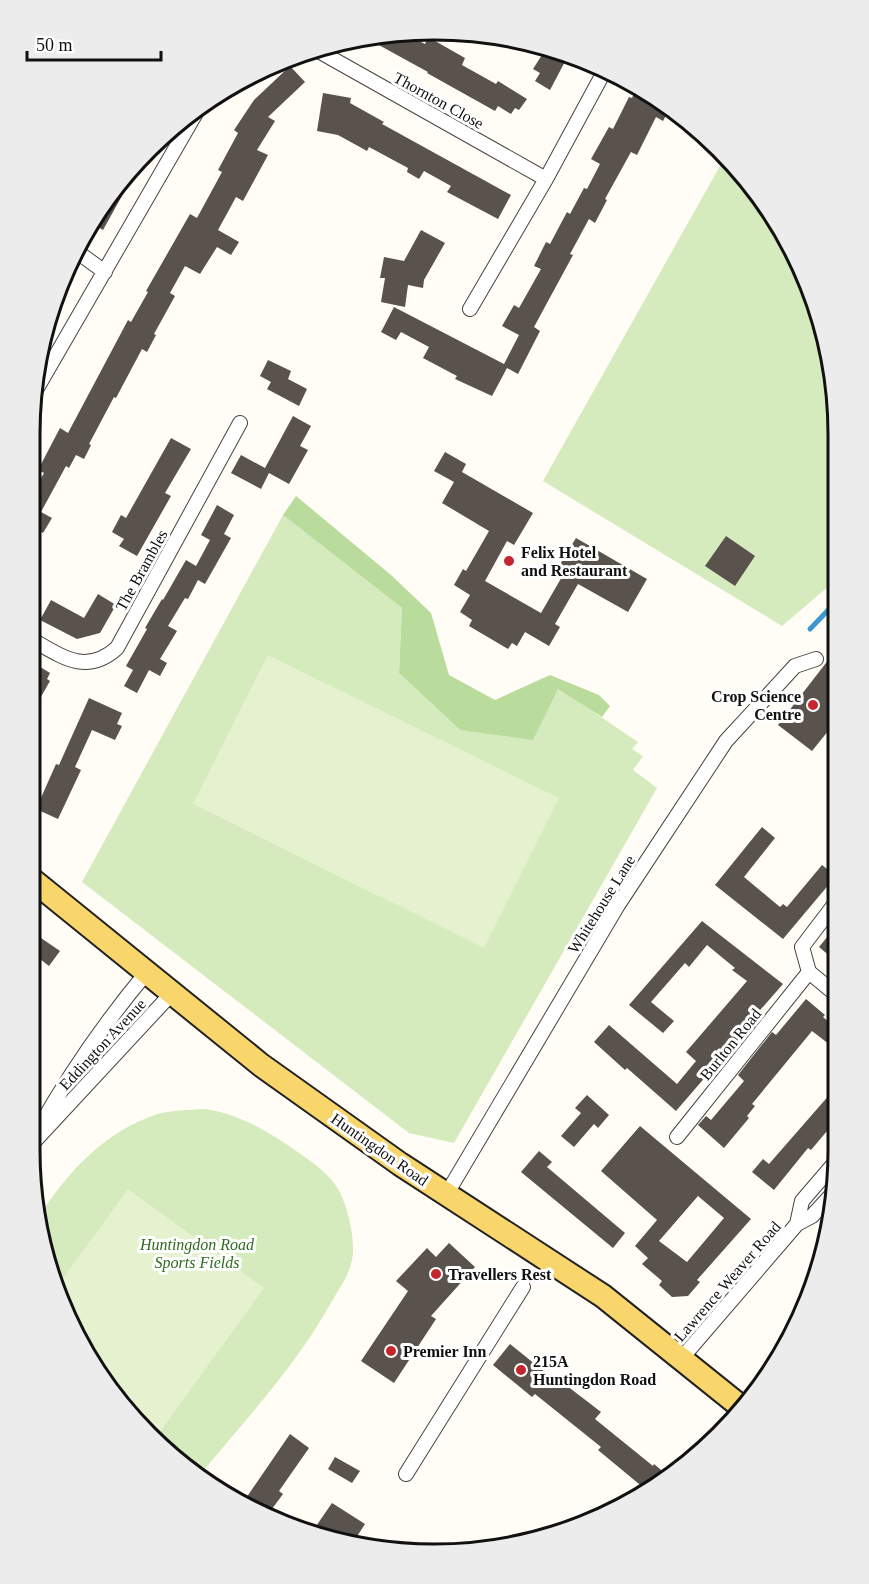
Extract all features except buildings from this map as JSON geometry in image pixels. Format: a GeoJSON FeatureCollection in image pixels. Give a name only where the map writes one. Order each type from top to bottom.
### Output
{"type":"FeatureCollection","features":[{"type":"Feature","properties":{"kind":"main road","name":"Huntingdon Road"},"geometry":{"type":"LineString","coordinates":[[40,887],[261,1065],[446,1195],[603,1296],[736,1402]]}},
{"type":"Feature","properties":{"kind":"street","name":"Thornton Close"},"geometry":{"type":"LineString","coordinates":[[327,56],[546,179]]}},
{"type":"Feature","properties":{"kind":"street"},"geometry":{"type":"LineString","coordinates":[[470,309],[546,179],[601,77]]}},
{"type":"Feature","properties":{"kind":"street"},"geometry":{"type":"LineString","coordinates":[[45,374],[187,128]]}},
{"type":"Feature","properties":{"kind":"street"},"geometry":{"type":"LineString","coordinates":[[83,256],[105,272]]}},
{"type":"Feature","properties":{"kind":"street","name":"The Brambles"},"geometry":{"type":"LineString","coordinates":[[40,644],[68,660],[82,663],[108,656],[117,648],[240,423]]}},
{"type":"Feature","properties":{"kind":"street","name":"Whitehouse Lane"},"geometry":{"type":"LineString","coordinates":[[446,1195],[618,905],[726,741],[795,666],[816,659]]}},
{"type":"Feature","properties":{"kind":"street"},"geometry":{"type":"LineString","coordinates":[[828,913],[802,947],[809,972],[828,988]]}},
{"type":"Feature","properties":{"kind":"street","name":"Eddington Avenue"},"geometry":{"type":"LineString","coordinates":[[40,1126],[64,1084],[119,1005],[147,972]]}},
{"type":"Feature","properties":{"kind":"street","name":"Burlton Road"},"geometry":{"type":"LineString","coordinates":[[677,1137],[809,972]]}},
{"type":"Feature","properties":{"kind":"street","name":"Eddington Avenue"},"geometry":{"type":"LineString","coordinates":[[40,1133],[172,992]]}},
{"type":"Feature","properties":{"kind":"street","name":"Lawrence Weaver Road"},"geometry":{"type":"LineString","coordinates":[[797,1224],[802,1201],[828,1171]]}},
{"type":"Feature","properties":{"kind":"street","name":"Lawrence Weaver Road"},"geometry":{"type":"LineString","coordinates":[[681,1359],[797,1224],[812,1216],[825,1202]]}},
{"type":"Feature","properties":{"kind":"street"},"geometry":{"type":"LineString","coordinates":[[406,1474],[523,1287]]}},
{"type":"Feature","properties":{"kind":"green space"},"geometry":{"type":"Polygon","coordinates":[[[721,164],[747,195],[776,238],[799,284],[815,333],[828,409],[828,587],[782,626],[543,481],[721,164]]]}},
{"type":"Feature","properties":{"kind":"green space"},"geometry":{"type":"Polygon","coordinates":[[[296,496],[391,575],[431,613],[449,675],[495,700],[550,675],[599,695],[610,706],[602,717],[558,689],[533,740],[460,730],[399,673],[402,608],[283,515],[296,496]]]}},
{"type":"Feature","properties":{"kind":"green space"},"geometry":{"type":"Polygon","coordinates":[[[283,515],[402,608],[399,673],[460,730],[558,688],[638,742],[632,749],[643,756],[633,770],[657,788],[454,1143],[409,1133],[82,882],[283,515]]]}},
{"type":"Feature","properties":{"kind":"green space"},"geometry":{"type":"Polygon","coordinates":[[[268,655],[559,798],[484,948],[193,804],[268,655]]]}},
{"type":"Feature","properties":{"kind":"green space","name":"Huntingdon Road Sports Fields"},"geometry":{"type":"Polygon","coordinates":[[[204,1109],[231,1115],[267,1132],[312,1162],[327,1174],[338,1189],[345,1205],[352,1234],[351,1266],[318,1325],[270,1392],[205,1469],[175,1446],[138,1409],[93,1346],[61,1276],[45,1208],[76,1168],[106,1141],[140,1121],[175,1111],[204,1109]]]}},
{"type":"Feature","properties":{"kind":"green space"},"geometry":{"type":"Polygon","coordinates":[[[128,1189],[264,1288],[160,1432],[138,1409],[107,1368],[81,1324],[62,1279],[128,1189]]]}},
{"type":"Feature","properties":{"kind":"waterway"},"geometry":{"type":"LineString","coordinates":[[810,629],[828,610]]}},
{"type":"Feature","properties":{"kind":"place","name":"Felix Hotel and Restaurant"},"geometry":{"type":"Point","coordinates":[509,561]}},
{"type":"Feature","properties":{"kind":"place","name":"Crop Science Centre"},"geometry":{"type":"Point","coordinates":[813,705]}},
{"type":"Feature","properties":{"kind":"place","name":"Travellers Rest"},"geometry":{"type":"Point","coordinates":[436,1274]}},
{"type":"Feature","properties":{"kind":"place","name":"Premier Inn"},"geometry":{"type":"Point","coordinates":[391,1351]}},
{"type":"Feature","properties":{"kind":"place","name":"215A Huntingdon Road"},"geometry":{"type":"Point","coordinates":[521,1370]}}]}
